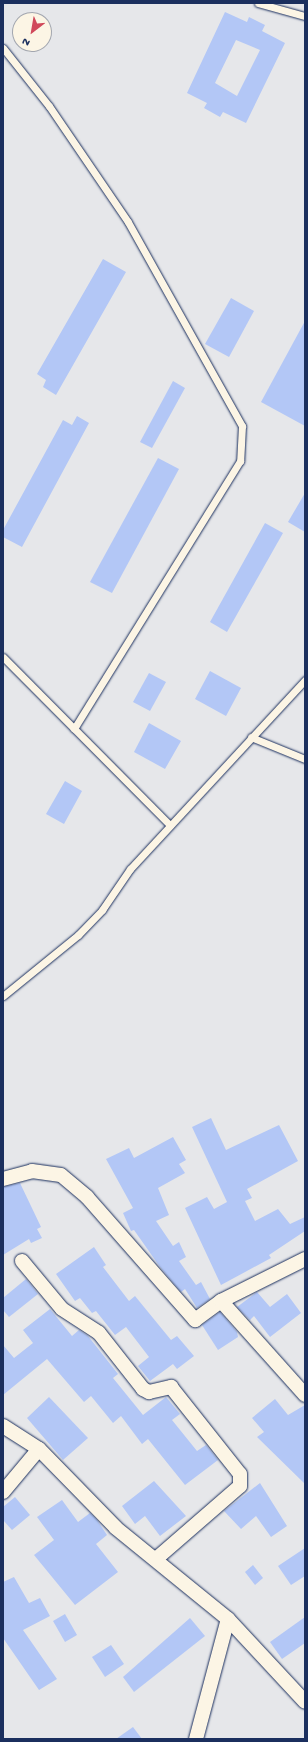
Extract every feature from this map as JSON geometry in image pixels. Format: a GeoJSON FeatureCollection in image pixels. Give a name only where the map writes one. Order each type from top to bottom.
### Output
{"type":"FeatureCollection","features":[{"type":"Feature","properties":{"kind":"street"},"geometry":{"type":"LineString","coordinates":[[3,1179],[32,1171],[61,1176],[87,1198],[195,1320],[221,1301],[305,1259]]}},
{"type":"Feature","properties":{"kind":"street"},"geometry":{"type":"LineString","coordinates":[[22,1261],[62,1309],[100,1333],[143,1389],[149,1392],[162,1386],[171,1387],[240,1474],[240,1486],[156,1559]]}},
{"type":"Feature","properties":{"kind":"street"},"geometry":{"type":"LineString","coordinates":[[221,1301],[305,1395]]}},
{"type":"Feature","properties":{"kind":"street"},"geometry":{"type":"LineString","coordinates":[[3,1426],[39,1449],[116,1528],[228,1619],[305,1702]]}},
{"type":"Feature","properties":{"kind":"street"},"geometry":{"type":"LineString","coordinates":[[3,1492],[39,1449]]}},
{"type":"Feature","properties":{"kind":"street"},"geometry":{"type":"LineString","coordinates":[[196,1739],[228,1619]]}},
{"type":"Feature","properties":{"kind":"lane"},"geometry":{"type":"LineString","coordinates":[[258,3],[305,16]]}},
{"type":"Feature","properties":{"kind":"lane"},"geometry":{"type":"LineString","coordinates":[[3,48],[49,106],[128,222],[242,426],[240,461],[74,729]]}},
{"type":"Feature","properties":{"kind":"lane"},"geometry":{"type":"LineString","coordinates":[[3,656],[170,824]]}},
{"type":"Feature","properties":{"kind":"lane"},"geometry":{"type":"LineString","coordinates":[[3,996],[78,935],[170,824],[305,680]]}},
{"type":"Feature","properties":{"kind":"lane"},"geometry":{"type":"LineString","coordinates":[[251,737],[305,759]]}},
{"type":"Feature","properties":{"kind":"building"},"geometry":{"type":"Polygon","coordinates":[[[225,12],[247,22],[249,17],[265,25],[262,31],[285,43],[246,123],[223,112],[220,117],[204,108],[207,103],[187,93],[225,12]],[[236,40],[215,83],[237,96],[260,50],[236,40]]]}},
{"type":"Feature","properties":{"kind":"building"},"geometry":{"type":"Polygon","coordinates":[[[103,259],[126,272],[56,395],[43,387],[46,380],[37,374],[103,259]]]}},
{"type":"Feature","properties":{"kind":"building"},"geometry":{"type":"Polygon","coordinates":[[[231,298],[254,311],[229,357],[205,344],[231,298]]]}},
{"type":"Feature","properties":{"kind":"building"},"geometry":{"type":"Polygon","coordinates":[[[305,321],[305,426],[261,402],[305,321]]]}},
{"type":"Feature","properties":{"kind":"building"},"geometry":{"type":"Polygon","coordinates":[[[173,381],[185,388],[152,448],[140,442],[173,381]]]}},
{"type":"Feature","properties":{"kind":"building"},"geometry":{"type":"Polygon","coordinates":[[[77,416],[89,423],[22,547],[3,537],[3,530],[63,420],[72,425],[77,416]]]}},
{"type":"Feature","properties":{"kind":"building"},"geometry":{"type":"Polygon","coordinates":[[[158,458],[179,469],[112,593],[90,582],[158,458]]]}},
{"type":"Feature","properties":{"kind":"building"},"geometry":{"type":"Polygon","coordinates":[[[305,493],[305,532],[288,522],[305,493]]]}},
{"type":"Feature","properties":{"kind":"building"},"geometry":{"type":"Polygon","coordinates":[[[265,523],[283,533],[227,632],[210,622],[265,523]]]}},
{"type":"Feature","properties":{"kind":"building"},"geometry":{"type":"Polygon","coordinates":[[[210,671],[241,688],[226,716],[195,699],[210,671]]]}},
{"type":"Feature","properties":{"kind":"building"},"geometry":{"type":"Polygon","coordinates":[[[149,673],[166,682],[150,711],[133,702],[149,673]]]}},
{"type":"Feature","properties":{"kind":"building"},"geometry":{"type":"Polygon","coordinates":[[[149,723],[181,741],[165,769],[134,752],[149,723]]]}},
{"type":"Feature","properties":{"kind":"building"},"geometry":{"type":"Polygon","coordinates":[[[65,781],[82,791],[64,824],[46,814],[65,781]]]}},
{"type":"Feature","properties":{"kind":"building"},"geometry":{"type":"Polygon","coordinates":[[[211,1118],[226,1150],[279,1125],[298,1161],[247,1189],[252,1198],[245,1201],[255,1221],[278,1209],[290,1224],[305,1217],[305,1231],[269,1255],[271,1258],[221,1285],[185,1208],[207,1197],[214,1209],[227,1202],[192,1127],[211,1118]]]}},
{"type":"Feature","properties":{"kind":"building"},"geometry":{"type":"Polygon","coordinates":[[[173,1137],[186,1160],[179,1164],[185,1173],[158,1188],[169,1215],[156,1221],[173,1246],[179,1242],[186,1257],[179,1261],[196,1285],[201,1282],[210,1299],[197,1308],[185,1289],[181,1292],[160,1267],[134,1230],[131,1231],[123,1213],[133,1208],[106,1159],[129,1148],[134,1158],[173,1137]]]}},
{"type":"Feature","properties":{"kind":"building"},"geometry":{"type":"Polygon","coordinates":[[[20,1183],[41,1227],[37,1229],[42,1238],[31,1243],[29,1239],[3,1255],[3,1187],[20,1183]]]}},
{"type":"Feature","properties":{"kind":"building"},"geometry":{"type":"Polygon","coordinates":[[[94,1247],[106,1265],[103,1267],[129,1301],[135,1296],[171,1340],[177,1336],[194,1356],[177,1369],[173,1364],[150,1381],[138,1366],[149,1357],[126,1327],[115,1335],[96,1311],[92,1313],[80,1298],[75,1301],[56,1274],[94,1247]]]}},
{"type":"Feature","properties":{"kind":"building"},"geometry":{"type":"Polygon","coordinates":[[[26,1279],[38,1294],[9,1317],[3,1310],[3,1298],[26,1279]]]}},
{"type":"Feature","properties":{"kind":"building"},"geometry":{"type":"Polygon","coordinates":[[[257,1292],[270,1307],[287,1294],[301,1313],[270,1337],[254,1316],[250,1320],[237,1307],[257,1292]]]}},
{"type":"Feature","properties":{"kind":"building"},"geometry":{"type":"Polygon","coordinates":[[[50,1309],[72,1336],[79,1330],[88,1336],[118,1374],[113,1378],[143,1415],[166,1397],[180,1414],[172,1420],[197,1451],[206,1445],[218,1460],[185,1485],[148,1439],[142,1444],[121,1416],[113,1423],[91,1396],[84,1402],[47,1359],[3,1395],[3,1345],[14,1358],[33,1343],[23,1330],[50,1309]]]}},
{"type":"Feature","properties":{"kind":"building"},"geometry":{"type":"Polygon","coordinates":[[[220,1312],[237,1332],[238,1337],[218,1350],[202,1325],[220,1312]]]}},
{"type":"Feature","properties":{"kind":"building"},"geometry":{"type":"Polygon","coordinates":[[[49,1397],[88,1438],[63,1460],[27,1418],[49,1397]]]}},
{"type":"Feature","properties":{"kind":"building"},"geometry":{"type":"Polygon","coordinates":[[[275,1399],[288,1415],[305,1405],[305,1484],[257,1437],[264,1432],[252,1418],[275,1399]]]}},
{"type":"Feature","properties":{"kind":"building"},"geometry":{"type":"Polygon","coordinates":[[[154,1481],[186,1516],[160,1536],[145,1516],[135,1524],[122,1506],[154,1481]]]}},
{"type":"Feature","properties":{"kind":"building"},"geometry":{"type":"Polygon","coordinates":[[[260,1483],[287,1526],[271,1537],[256,1516],[241,1529],[224,1511],[260,1483]]]}},
{"type":"Feature","properties":{"kind":"building"},"geometry":{"type":"Polygon","coordinates":[[[15,1497],[30,1515],[12,1530],[3,1520],[3,1507],[15,1497]]]}},
{"type":"Feature","properties":{"kind":"building"},"geometry":{"type":"Polygon","coordinates":[[[62,1500],[78,1522],[90,1513],[97,1520],[107,1535],[96,1544],[118,1572],[75,1605],[34,1555],[54,1540],[37,1517],[62,1500]]]}},
{"type":"Feature","properties":{"kind":"building"},"geometry":{"type":"Polygon","coordinates":[[[305,1548],[305,1576],[291,1585],[278,1566],[305,1548]]]}},
{"type":"Feature","properties":{"kind":"building"},"geometry":{"type":"Polygon","coordinates":[[[253,1565],[263,1578],[255,1585],[245,1572],[253,1565]]]}},
{"type":"Feature","properties":{"kind":"building"},"geometry":{"type":"Polygon","coordinates":[[[14,1577],[29,1603],[40,1598],[50,1616],[23,1630],[57,1679],[39,1690],[3,1638],[3,1582],[14,1577]]]}},
{"type":"Feature","properties":{"kind":"building"},"geometry":{"type":"Polygon","coordinates":[[[65,1614],[77,1635],[65,1642],[53,1621],[65,1614]]]}},
{"type":"Feature","properties":{"kind":"building"},"geometry":{"type":"Polygon","coordinates":[[[305,1617],[305,1643],[282,1659],[270,1642],[305,1617]]]}},
{"type":"Feature","properties":{"kind":"building"},"geometry":{"type":"Polygon","coordinates":[[[190,1618],[205,1636],[134,1692],[123,1677],[190,1618]]]}},
{"type":"Feature","properties":{"kind":"building"},"geometry":{"type":"Polygon","coordinates":[[[111,1645],[124,1664],[105,1677],[92,1657],[111,1645]]]}},
{"type":"Feature","properties":{"kind":"building"},"geometry":{"type":"Polygon","coordinates":[[[133,1727],[142,1739],[116,1739],[133,1727]]]}}]}
